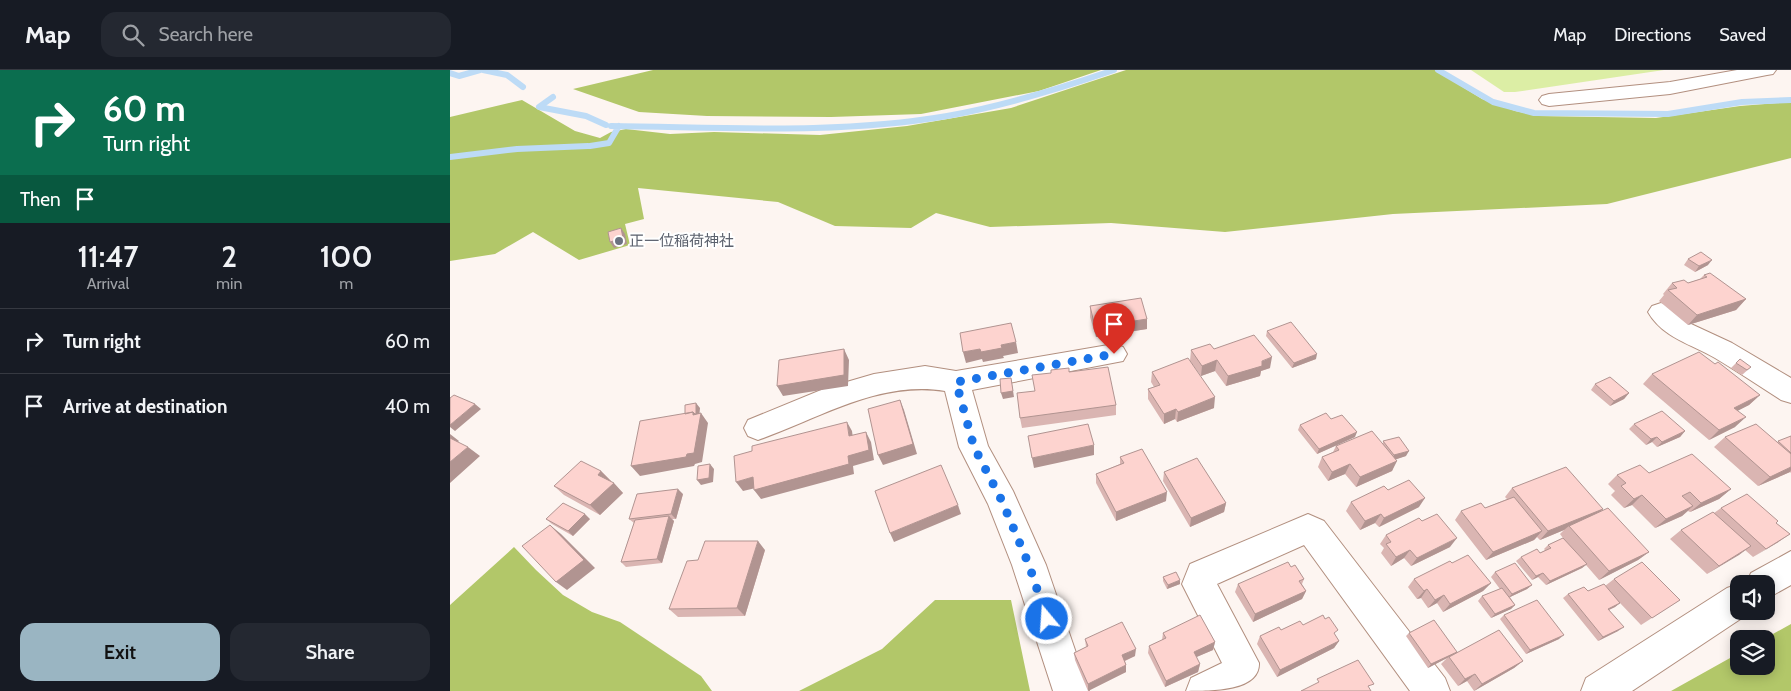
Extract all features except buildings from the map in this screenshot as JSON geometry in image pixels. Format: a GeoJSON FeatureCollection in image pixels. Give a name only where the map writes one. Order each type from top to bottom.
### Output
{"type":"FeatureCollection","features":[{"type":"Feature","properties":{"kind":"street"},"geometry":{"type":"LineString","coordinates":[[1549,100],[1670,88],[1767,70]]}},
{"type":"Feature","properties":{"kind":"street"},"geometry":{"type":"LineString","coordinates":[[1661,312],[1682,331],[1723,350],[1791,392]]}},
{"type":"Feature","properties":{"kind":"street"},"geometry":{"type":"LineString","coordinates":[[758,428],[836,396],[874,385],[924,377],[956,382],[1114,354]]}},
{"type":"Feature","properties":{"kind":"street"},"geometry":{"type":"LineString","coordinates":[[956,382],[974,447],[1002,501],[1029,565],[1071,691]]}},
{"type":"Feature","properties":{"kind":"street"},"geometry":{"type":"LineString","coordinates":[[1204,691],[1241,672],[1241,663],[1199,584],[1202,575],[1308,528],[1313,531],[1432,691]]}},
{"type":"Feature","properties":{"kind":"street"},"geometry":{"type":"LineString","coordinates":[[1775,576],[1791,566]]}},
{"type":"Feature","properties":{"kind":"street"},"geometry":{"type":"LineString","coordinates":[[1598,691],[1730,606]]}},
{"type":"Feature","properties":{"kind":"green space"},"geometry":{"type":"Polygon","coordinates":[[[653,70],[1101,70],[1039,91],[921,114],[831,117],[707,116],[639,112],[573,89],[653,70]]]}},
{"type":"Feature","properties":{"kind":"green space"},"geometry":{"type":"Polygon","coordinates":[[[1126,70],[1435,70],[1482,99],[1515,111],[1539,116],[1656,118],[1740,106],[1791,102],[1791,158],[1607,204],[1393,214],[1225,232],[1111,223],[990,227],[936,213],[911,228],[835,226],[778,202],[638,188],[644,219],[625,224],[630,245],[579,260],[533,232],[495,254],[450,261],[450,117],[522,100],[575,131],[600,138],[611,132],[626,129],[670,134],[714,132],[820,135],[907,126],[1011,108],[1126,70]]]}},
{"type":"Feature","properties":{"kind":"green space"},"geometry":{"type":"Polygon","coordinates":[[[1471,70],[1664,70],[1504,92],[1471,70]]]}},
{"type":"Feature","properties":{"kind":"green space"},"geometry":{"type":"Polygon","coordinates":[[[514,547],[563,595],[592,612],[620,622],[701,676],[712,691],[450,691],[450,605],[514,547]]]}},
{"type":"Feature","properties":{"kind":"green space"},"geometry":{"type":"Polygon","coordinates":[[[935,600],[1011,600],[1030,691],[799,691],[882,649],[935,600]]]}},
{"type":"Feature","properties":{"kind":"green space"},"geometry":{"type":"Polygon","coordinates":[[[1791,624],[1791,691],[1671,691],[1730,658],[1730,675],[1775,675],[1775,633],[1791,624]]]}},
{"type":"Feature","properties":{"kind":"waterway"},"geometry":{"type":"LineString","coordinates":[[450,73],[459,76],[480,70]]}},
{"type":"Feature","properties":{"kind":"waterway"},"geometry":{"type":"LineString","coordinates":[[483,70],[507,75],[523,87]]}},
{"type":"Feature","properties":{"kind":"waterway"},"geometry":{"type":"LineString","coordinates":[[619,126],[779,129],[863,126],[905,122],[947,116],[1010,102],[1114,70]]}},
{"type":"Feature","properties":{"kind":"waterway"},"geometry":{"type":"LineString","coordinates":[[1438,70],[1493,102],[1534,113],[1668,114],[1742,102],[1791,100]]}},
{"type":"Feature","properties":{"kind":"waterway"},"geometry":{"type":"LineString","coordinates":[[553,97],[539,107],[586,116],[606,125]]}},
{"type":"Feature","properties":{"kind":"waterway"},"geometry":{"type":"LineString","coordinates":[[611,126],[619,126]]}},
{"type":"Feature","properties":{"kind":"waterway"},"geometry":{"type":"LineString","coordinates":[[590,146],[609,143],[619,126]]}},
{"type":"Feature","properties":{"kind":"waterway"},"geometry":{"type":"LineString","coordinates":[[450,157],[517,149],[588,146]]}},
{"type":"Feature","properties":{"kind":"place","name":"正一位稲荷神社"},"geometry":{"type":"Point","coordinates":[619,241]}},
{"type":"Feature","properties":{"kind":"route"},"geometry":{"type":"LineString","coordinates":[[1047,619],[1029,565],[1002,501],[974,447],[963,414],[956,382],[1114,354]]}}]}
